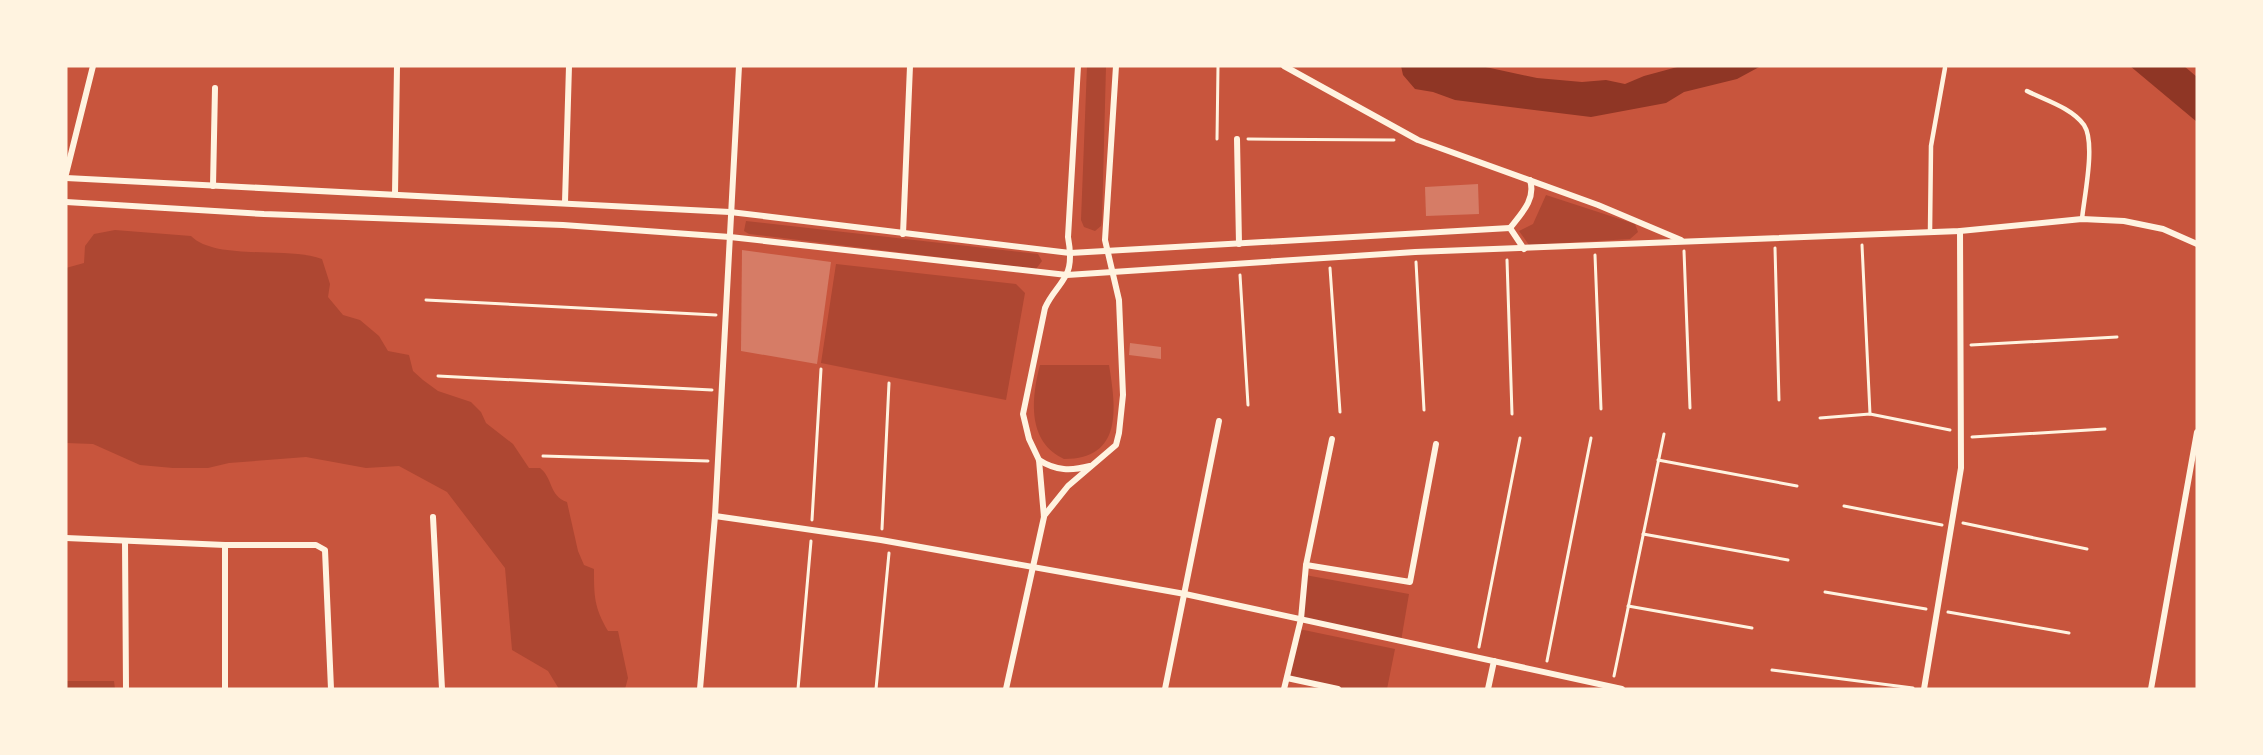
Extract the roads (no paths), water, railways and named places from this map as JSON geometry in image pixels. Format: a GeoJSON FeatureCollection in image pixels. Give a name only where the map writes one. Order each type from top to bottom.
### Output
{"type":"FeatureCollection","features":[{"type":"Feature","properties":{"kind":"street"},"geometry":{"type":"LineString","coordinates":[[93,66],[66,176],[213,186],[730,212],[1070,253],[1510,228]]}},
{"type":"Feature","properties":{"kind":"street"},"geometry":{"type":"LineString","coordinates":[[395,194],[397,66]]}},
{"type":"Feature","properties":{"kind":"street"},"geometry":{"type":"LineString","coordinates":[[565,202],[569,66]]}},
{"type":"Feature","properties":{"kind":"street"},"geometry":{"type":"LineString","coordinates":[[700,689],[723,390],[739,66]]}},
{"type":"Feature","properties":{"kind":"street"},"geometry":{"type":"LineString","coordinates":[[903,234],[910,66]]}},
{"type":"Feature","properties":{"kind":"street"},"geometry":{"type":"LineString","coordinates":[[1006,689],[1044,517],[1039,460],[1029,439],[1023,414],[1045,308],[1051,292],[1067,275],[1070,253],[1068,237],[1078,66]]}},
{"type":"Feature","properties":{"kind":"street"},"geometry":{"type":"LineString","coordinates":[[1044,517],[1068,486],[1116,445],[1122,417],[1119,300],[1106,250],[1116,66]]}},
{"type":"Feature","properties":{"kind":"street"},"geometry":{"type":"LineString","coordinates":[[1284,66],[1418,140],[1598,205],[1684,241]]}},
{"type":"Feature","properties":{"kind":"street"},"geometry":{"type":"LineString","coordinates":[[213,186],[215,88]]}},
{"type":"Feature","properties":{"kind":"street"},"geometry":{"type":"LineString","coordinates":[[1237,139],[1239,244]]}},
{"type":"Feature","properties":{"kind":"street"},"geometry":{"type":"LineString","coordinates":[[1510,228],[1531,197],[1533,188],[1530,180]]}},
{"type":"Feature","properties":{"kind":"street"},"geometry":{"type":"LineString","coordinates":[[66,202],[264,214],[564,225],[730,237],[1067,275],[1240,261],[1415,252],[1960,231],[2082,219],[2124,221],[2153,227],[2188,238],[2197,244]]}},
{"type":"Feature","properties":{"kind":"street"},"geometry":{"type":"LineString","coordinates":[[1510,228],[1524,249]]}},
{"type":"Feature","properties":{"kind":"street"},"geometry":{"type":"LineString","coordinates":[[1924,689],[1961,468],[1960,231]]}},
{"type":"Feature","properties":{"kind":"street"},"geometry":{"type":"LineString","coordinates":[[1166,689],[1219,421]]}},
{"type":"Feature","properties":{"kind":"street"},"geometry":{"type":"LineString","coordinates":[[2151,689],[2197,432]]}},
{"type":"Feature","properties":{"kind":"street"},"geometry":{"type":"LineString","coordinates":[[1284,689],[1301,619],[1306,565],[1332,439]]}},
{"type":"Feature","properties":{"kind":"street"},"geometry":{"type":"LineString","coordinates":[[1306,565],[1410,582],[1436,444]]}},
{"type":"Feature","properties":{"kind":"street"},"geometry":{"type":"LineString","coordinates":[[1039,460],[1051,467],[1065,470],[1096,464]]}},
{"type":"Feature","properties":{"kind":"street"},"geometry":{"type":"LineString","coordinates":[[715,516],[890,541],[1185,594],[1622,689]]}},
{"type":"Feature","properties":{"kind":"street"},"geometry":{"type":"LineString","coordinates":[[433,517],[442,689]]}},
{"type":"Feature","properties":{"kind":"street"},"geometry":{"type":"LineString","coordinates":[[66,538],[225,545],[316,545],[325,550],[331,689]]}},
{"type":"Feature","properties":{"kind":"street"},"geometry":{"type":"LineString","coordinates":[[126,541],[126,689]]}},
{"type":"Feature","properties":{"kind":"street"},"geometry":{"type":"LineString","coordinates":[[225,545],[225,689]]}},
{"type":"Feature","properties":{"kind":"street"},"geometry":{"type":"LineString","coordinates":[[1488,689],[1494,661]]}},
{"type":"Feature","properties":{"kind":"street"},"geometry":{"type":"LineString","coordinates":[[1287,678],[1338,689]]}},
{"type":"Feature","properties":{"kind":"lane"},"geometry":{"type":"LineString","coordinates":[[1930,232],[1931,146],[1945,68]]}},
{"type":"Feature","properties":{"kind":"lane"},"geometry":{"type":"LineString","coordinates":[[2027,91],[2067,111],[2084,126],[2089,142],[2082,219]]}}]}
